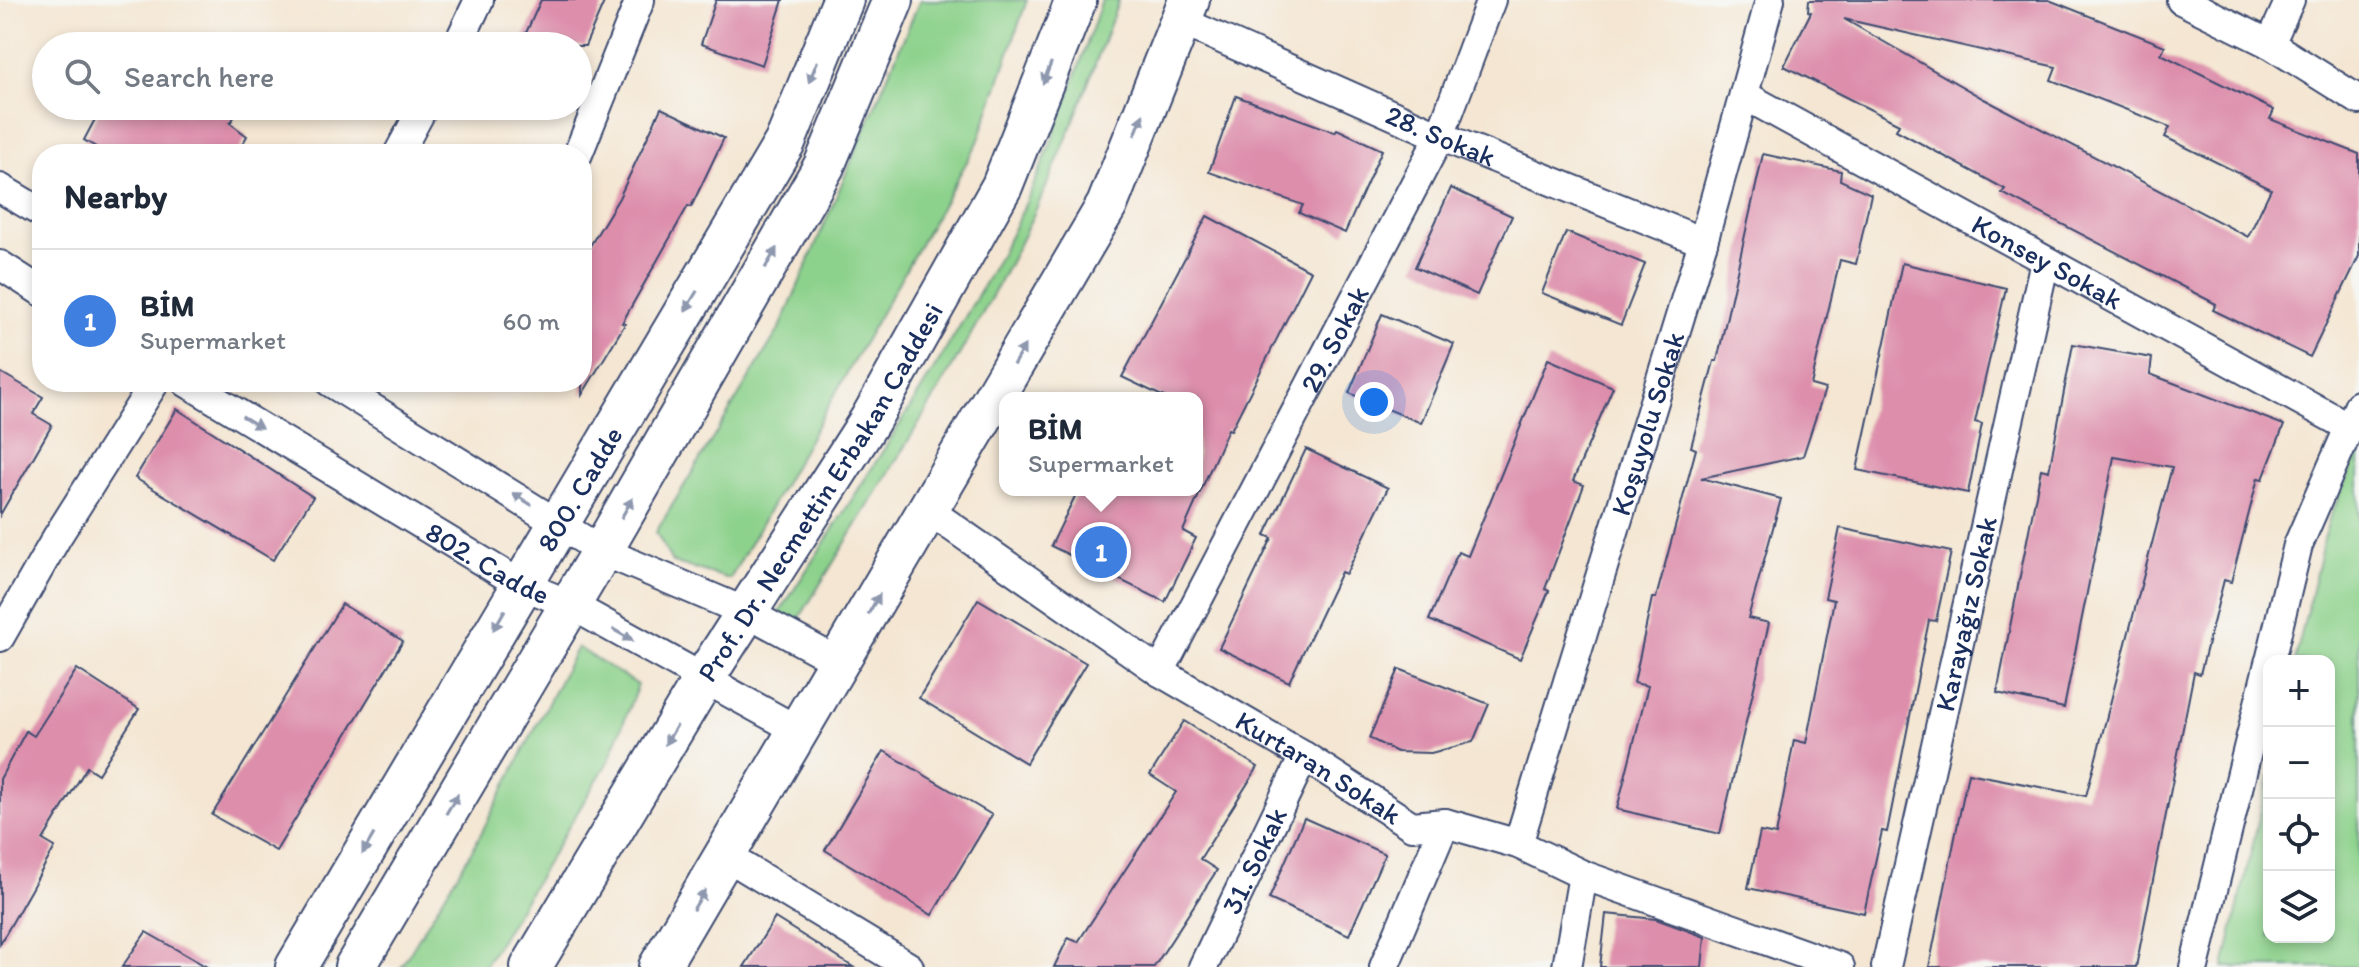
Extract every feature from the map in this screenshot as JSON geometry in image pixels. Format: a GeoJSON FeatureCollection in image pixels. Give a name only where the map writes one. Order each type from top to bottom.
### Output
{"type":"FeatureCollection","features":[{"type":"Feature","properties":{"kind":"street"},"geometry":{"type":"LineString","coordinates":[[464,32],[479,0]]}},
{"type":"Feature","properties":{"kind":"street"},"geometry":{"type":"LineString","coordinates":[[592,119],[640,0]]}},
{"type":"Feature","properties":{"kind":"street","name":"800. Cadde"},"geometry":{"type":"LineString","coordinates":[[296,967],[520,584],[560,523],[785,142],[843,0]]}},
{"type":"Feature","properties":{"kind":"street","name":"800. Cadde"},"geometry":{"type":"LineString","coordinates":[[355,967],[571,605],[824,166],[893,0]]}},
{"type":"Feature","properties":{"kind":"street","name":"Prof. Dr. Necmettin Erbakan Caddesi"},"geometry":{"type":"LineString","coordinates":[[531,967],[703,680],[870,420],[1002,186],[1076,0]]}},
{"type":"Feature","properties":{"kind":"street","name":"29. Sokak"},"geometry":{"type":"LineString","coordinates":[[1160,672],[1440,136],[1491,0]]}},
{"type":"Feature","properties":{"kind":"street","name":"Koşuyolu Sokak"},"geometry":{"type":"LineString","coordinates":[[1518,844],[1703,242],[1770,0]]}},
{"type":"Feature","properties":{"kind":"street"},"geometry":{"type":"LineString","coordinates":[[2181,0],[2270,44],[2359,100]]}},
{"type":"Feature","properties":{"kind":"street"},"geometry":{"type":"LineString","coordinates":[[2270,44],[2290,0]]}},
{"type":"Feature","properties":{"kind":"street"},"geometry":{"type":"LineString","coordinates":[[659,967],[1107,205],[1185,11]]}},
{"type":"Feature","properties":{"kind":"street","name":"28. Sokak"},"geometry":{"type":"LineString","coordinates":[[1185,11],[1440,136],[1703,242]]}},
{"type":"Feature","properties":{"kind":"street","name":"Konsey Sokak"},"geometry":{"type":"LineString","coordinates":[[1744,95],[2045,261],[2354,416]]}},
{"type":"Feature","properties":{"kind":"street"},"geometry":{"type":"LineString","coordinates":[[403,144],[416,120]]}},
{"type":"Feature","properties":{"kind":"street"},"geometry":{"type":"LineString","coordinates":[[582,144],[592,120]]}},
{"type":"Feature","properties":{"kind":"street"},"geometry":{"type":"LineString","coordinates":[[0,188],[32,207]]}},
{"type":"Feature","properties":{"kind":"street","name":"Karayağız Sokak"},"geometry":{"type":"LineString","coordinates":[[1886,967],[2045,261]]}},
{"type":"Feature","properties":{"kind":"street"},"geometry":{"type":"LineString","coordinates":[[0,265],[32,286]]}},
{"type":"Feature","properties":{"kind":"street"},"geometry":{"type":"LineString","coordinates":[[0,637],[57,537],[149,392]]}},
{"type":"Feature","properties":{"kind":"street","name":"802. Cadde"},"geometry":{"type":"LineString","coordinates":[[203,392],[520,584],[571,605],[799,731]]}},
{"type":"Feature","properties":{"kind":"street"},"geometry":{"type":"LineString","coordinates":[[346,392],[602,551],[748,613],[839,662]]}},
{"type":"Feature","properties":{"kind":"street"},"geometry":{"type":"LineString","coordinates":[[2271,655],[2298,545],[2354,416]]}},
{"type":"Feature","properties":{"kind":"street","name":"Kurtaran Sokak"},"geometry":{"type":"LineString","coordinates":[[928,510],[1160,672],[1304,756],[1412,826],[1445,823],[1518,844],[1583,875],[1840,967]]}},
{"type":"Feature","properties":{"kind":"street"},"geometry":{"type":"LineString","coordinates":[[2194,967],[2263,686]]}},
{"type":"Feature","properties":{"kind":"street","name":"31. Sokak"},"geometry":{"type":"LineString","coordinates":[[1203,967],[1304,756]]}},
{"type":"Feature","properties":{"kind":"street"},"geometry":{"type":"LineString","coordinates":[[1384,967],[1445,823]]}},
{"type":"Feature","properties":{"kind":"street"},"geometry":{"type":"LineString","coordinates":[[726,856],[909,967]]}},
{"type":"Feature","properties":{"kind":"street"},"geometry":{"type":"LineString","coordinates":[[1567,967],[1583,875]]}},
{"type":"Feature","properties":{"kind":"green space"},"geometry":{"type":"Polygon","coordinates":[[[920,0],[1027,0],[978,142],[730,579],[672,562],[656,532],[781,326],[920,0]]]}},
{"type":"Feature","properties":{"kind":"green space"},"geometry":{"type":"Polygon","coordinates":[[[1102,0],[1119,0],[1068,134],[1025,232],[959,356],[795,626],[778,615],[946,350],[1014,228],[1055,132],[1102,0]]]}},
{"type":"Feature","properties":{"kind":"green space"},"geometry":{"type":"Polygon","coordinates":[[[2359,451],[2359,967],[2224,967],[2263,801],[2263,943],[2335,943],[2335,655],[2296,655],[2328,522],[2359,451]]]}},
{"type":"Feature","properties":{"kind":"green space"},"geometry":{"type":"Polygon","coordinates":[[[577,647],[638,685],[609,760],[484,967],[401,967],[474,847],[577,647]]]}},
{"type":"Feature","properties":{"kind":"building"},"geometry":{"type":"Polygon","coordinates":[[[541,0],[605,0],[591,32],[526,32],[541,0]]]}},
{"type":"Feature","properties":{"kind":"building"},"geometry":{"type":"Polygon","coordinates":[[[716,0],[783,0],[762,65],[701,44],[716,0]]]}},
{"type":"Feature","properties":{"kind":"building"},"geometry":{"type":"Polygon","coordinates":[[[1809,0],[2049,0],[2165,46],[2161,54],[2274,110],[2270,119],[2359,154],[2359,256],[2310,357],[2213,310],[2216,304],[2002,193],[2005,189],[1896,130],[1899,124],[1784,66],[1811,12],[1808,11],[1809,0]],[[1844,19],[1984,99],[2248,237],[2271,189],[2165,137],[2170,127],[2051,80],[2056,67],[1844,19]]]}},
{"type":"Feature","properties":{"kind":"building"},"geometry":{"type":"Polygon","coordinates":[[[1236,96],[1335,132],[1337,129],[1382,150],[1345,233],[1299,213],[1303,205],[1209,172],[1236,96]]]}},
{"type":"Feature","properties":{"kind":"building"},"geometry":{"type":"Polygon","coordinates":[[[661,108],[724,138],[691,207],[688,206],[592,378],[592,243],[619,198],[661,108]]]}},
{"type":"Feature","properties":{"kind":"building"},"geometry":{"type":"Polygon","coordinates":[[[95,120],[232,120],[230,123],[247,136],[243,144],[91,144],[84,140],[95,120]]]}},
{"type":"Feature","properties":{"kind":"building"},"geometry":{"type":"Polygon","coordinates":[[[1763,154],[1841,171],[1840,180],[1871,194],[1856,264],[1840,260],[1811,385],[1825,389],[1803,456],[1701,478],[1781,499],[1748,618],[1769,623],[1720,834],[1617,809],[1648,686],[1634,683],[1652,598],[1656,598],[1696,449],[1691,447],[1714,361],[1717,361],[1763,154]]]}},
{"type":"Feature","properties":{"kind":"building"},"geometry":{"type":"Polygon","coordinates":[[[1451,188],[1512,216],[1477,295],[1415,267],[1451,188]]]}},
{"type":"Feature","properties":{"kind":"building"},"geometry":{"type":"Polygon","coordinates":[[[1207,216],[1311,271],[1231,430],[1228,429],[1203,486],[1203,392],[1153,392],[1122,377],[1207,216]]]}},
{"type":"Feature","properties":{"kind":"building"},"geometry":{"type":"Polygon","coordinates":[[[1566,232],[1645,264],[1621,325],[1542,293],[1566,232]]]}},
{"type":"Feature","properties":{"kind":"building"},"geometry":{"type":"Polygon","coordinates":[[[1902,263],[2006,288],[1975,422],[1982,424],[1968,493],[1857,470],[1902,263]]]}},
{"type":"Feature","properties":{"kind":"building"},"geometry":{"type":"Polygon","coordinates":[[[1382,314],[1454,344],[1421,423],[1349,393],[1382,314]]]}},
{"type":"Feature","properties":{"kind":"building"},"geometry":{"type":"Polygon","coordinates":[[[2073,344],[2152,358],[2150,374],[2284,425],[2263,479],[2258,478],[2231,582],[2224,580],[2200,674],[2194,672],[2136,967],[1929,967],[1968,773],[2086,796],[2172,467],[2114,457],[2064,708],[1997,693],[2041,469],[2049,471],[2073,344]]]}},
{"type":"Feature","properties":{"kind":"building"},"geometry":{"type":"Polygon","coordinates":[[[1548,359],[1613,387],[1573,481],[1584,485],[1545,589],[1549,591],[1520,659],[1429,620],[1458,552],[1468,556],[1548,359]]]}},
{"type":"Feature","properties":{"kind":"building"},"geometry":{"type":"Polygon","coordinates":[[[0,372],[43,397],[33,414],[52,425],[0,515],[0,372]]]}},
{"type":"Feature","properties":{"kind":"building"},"geometry":{"type":"Polygon","coordinates":[[[177,409],[313,497],[273,560],[135,478],[177,409]]]}},
{"type":"Feature","properties":{"kind":"building"},"geometry":{"type":"Polygon","coordinates":[[[1306,449],[1388,488],[1346,574],[1341,572],[1289,682],[1219,648],[1272,538],[1265,535],[1306,449]]]}},
{"type":"Feature","properties":{"kind":"building"},"geometry":{"type":"Polygon","coordinates":[[[1075,496],[1198,496],[1183,531],[1196,538],[1165,602],[1051,546],[1075,496]]]}},
{"type":"Feature","properties":{"kind":"building"},"geometry":{"type":"Polygon","coordinates":[[[1840,528],[1951,552],[1936,621],[1929,620],[1887,832],[1882,831],[1864,913],[1748,888],[1760,832],[1776,835],[1794,740],[1806,743],[1834,600],[1825,598],[1840,528]]]}},
{"type":"Feature","properties":{"kind":"building"},"geometry":{"type":"Polygon","coordinates":[[[978,599],[1086,663],[1026,763],[919,698],[978,599]]]}},
{"type":"Feature","properties":{"kind":"building"},"geometry":{"type":"Polygon","coordinates":[[[342,604],[403,641],[276,851],[212,815],[342,604]]]}},
{"type":"Feature","properties":{"kind":"building"},"geometry":{"type":"Polygon","coordinates":[[[77,669],[139,709],[98,774],[87,767],[43,840],[55,847],[0,944],[0,779],[26,731],[34,736],[77,669]]]}},
{"type":"Feature","properties":{"kind":"building"},"geometry":{"type":"Polygon","coordinates":[[[1399,669],[1489,704],[1473,742],[1431,753],[1397,752],[1369,738],[1399,669]]]}},
{"type":"Feature","properties":{"kind":"building"},"geometry":{"type":"Polygon","coordinates":[[[1184,721],[1258,767],[1200,859],[1217,870],[1154,967],[1054,967],[1068,938],[1078,942],[1176,792],[1150,775],[1184,721]]]}},
{"type":"Feature","properties":{"kind":"building"},"geometry":{"type":"Polygon","coordinates":[[[884,751],[992,815],[932,915],[825,850],[884,751]]]}},
{"type":"Feature","properties":{"kind":"building"},"geometry":{"type":"Polygon","coordinates":[[[1304,818],[1385,854],[1349,935],[1269,899],[1304,818]]]}},
{"type":"Feature","properties":{"kind":"building"},"geometry":{"type":"Polygon","coordinates":[[[1606,914],[1656,919],[1705,937],[1702,967],[1600,967],[1606,914]]]}},
{"type":"Feature","properties":{"kind":"building"},"geometry":{"type":"Polygon","coordinates":[[[775,918],[853,967],[744,967],[775,918]]]}},
{"type":"Feature","properties":{"kind":"building"},"geometry":{"type":"Polygon","coordinates":[[[146,932],[207,967],[122,967],[146,932]]]}},
{"type":"Feature","properties":{"kind":"place","name":"BİM"},"geometry":{"type":"Point","coordinates":[1101,552]}}]}
